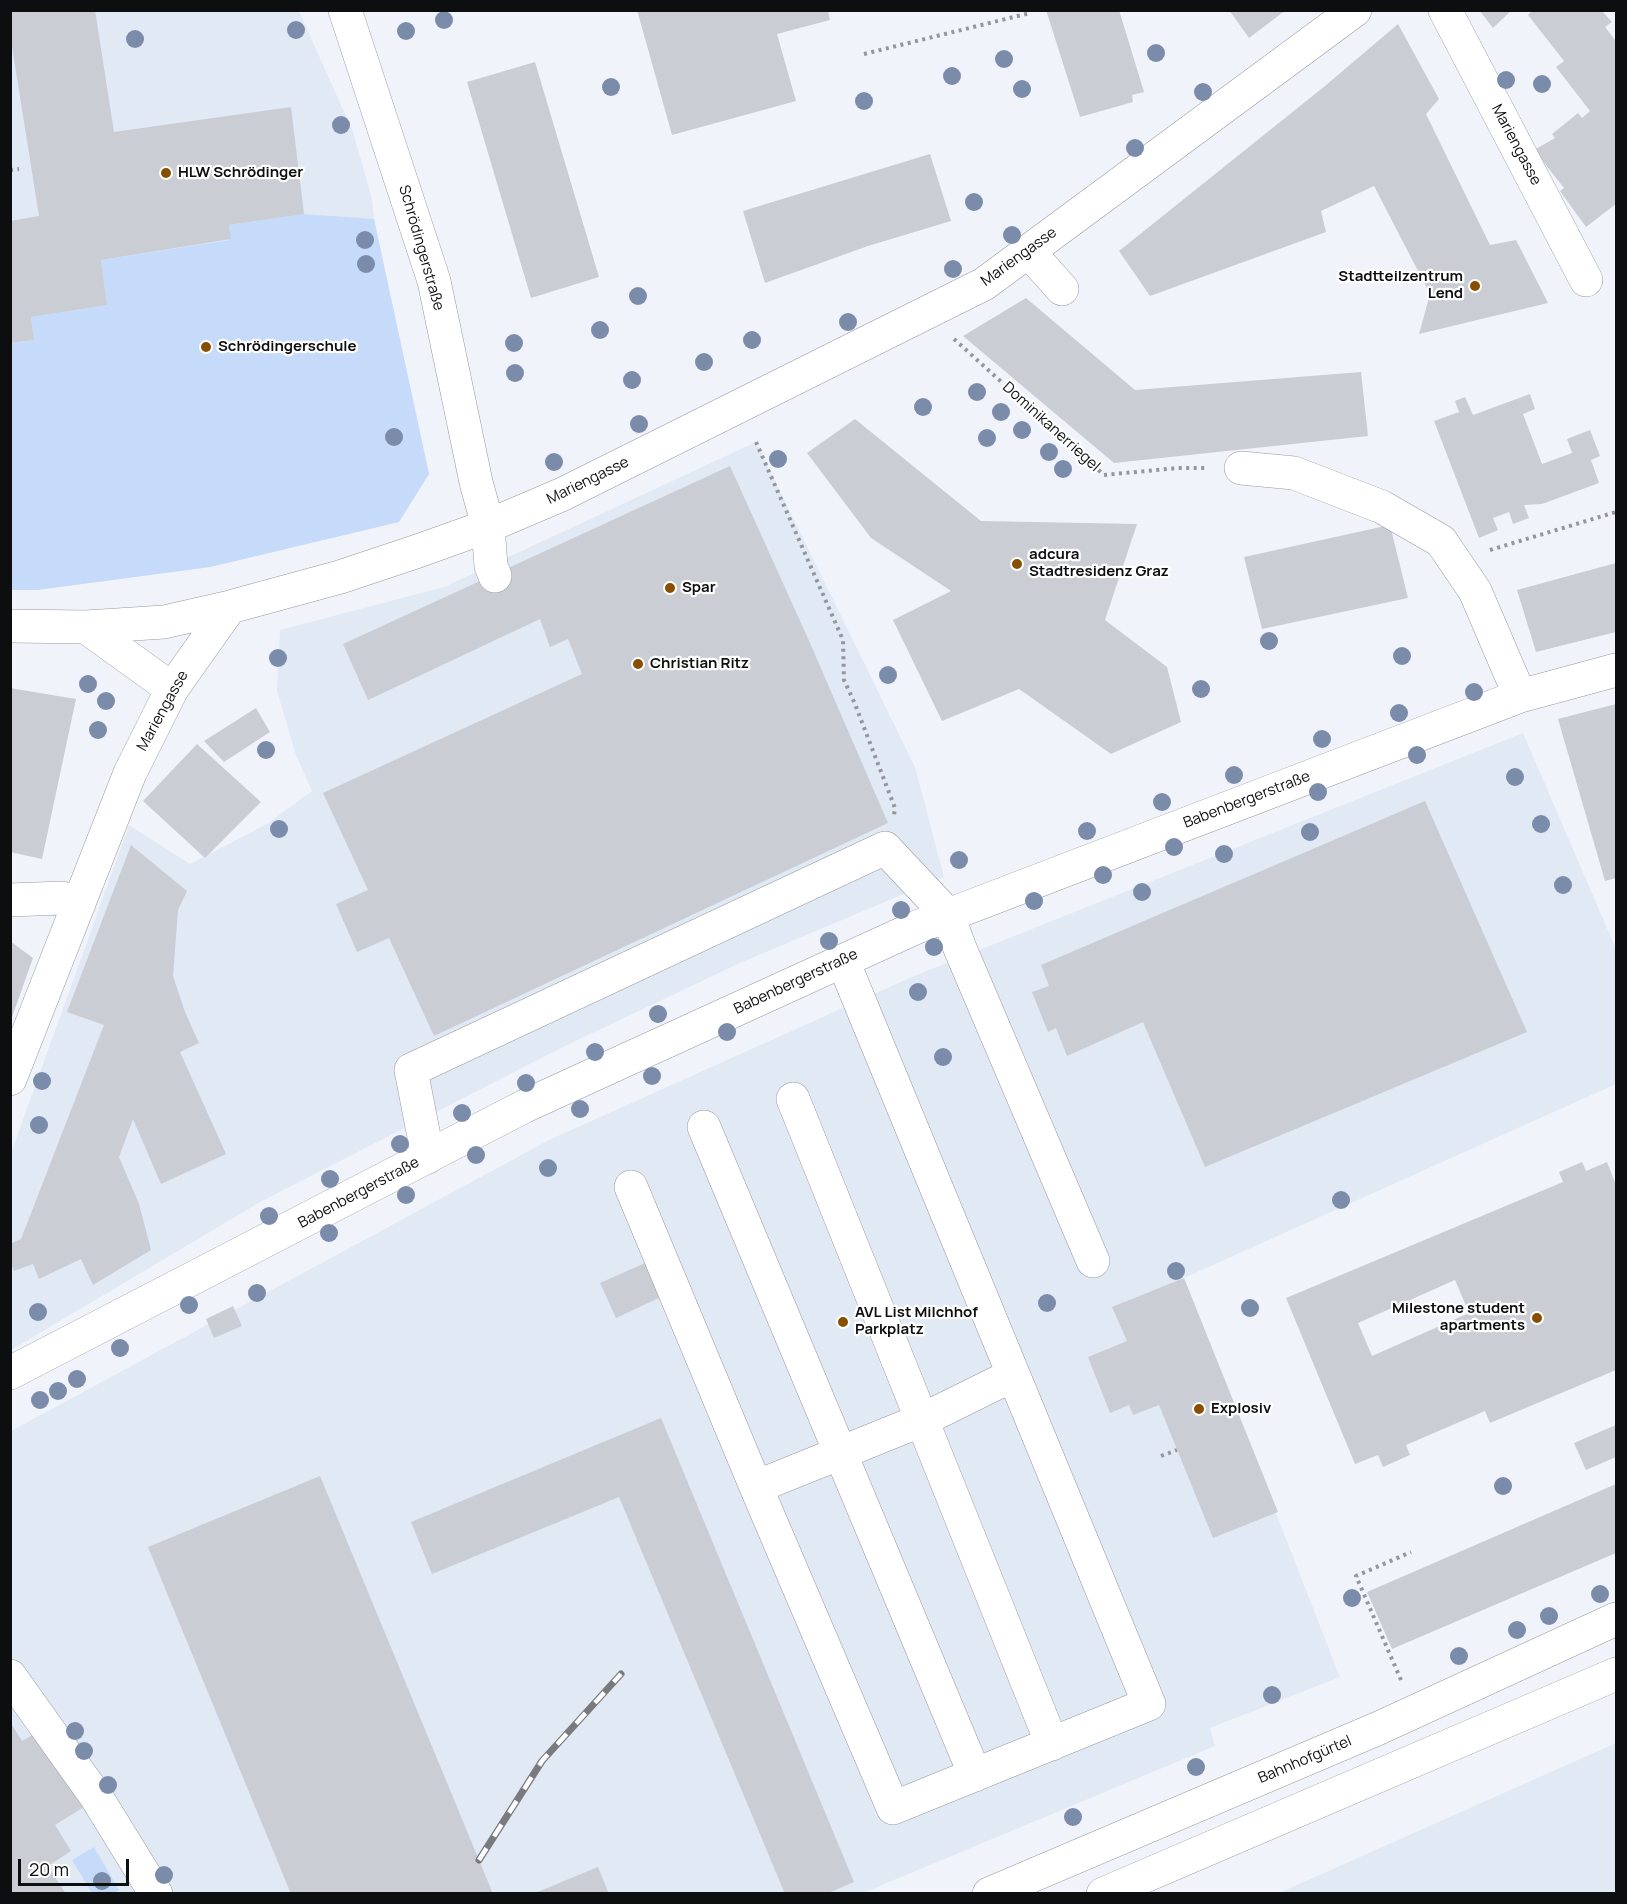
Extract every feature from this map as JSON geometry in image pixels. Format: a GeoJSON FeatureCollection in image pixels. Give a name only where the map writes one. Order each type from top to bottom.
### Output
{"type":"FeatureCollection","features":[{"type":"Feature","properties":{"kind":"street","name":"Schrödingerstraße"},"geometry":{"type":"LineString","coordinates":[[345,10],[434,281],[476,482],[488,526],[491,566],[495,576]]}},
{"type":"Feature","properties":{"kind":"street","name":"Mariengasse"},"geometry":{"type":"LineString","coordinates":[[10,1079],[130,773],[172,689],[230,607],[340,577],[488,526],[563,494],[984,284],[1355,10]]}},
{"type":"Feature","properties":{"kind":"street","name":"Mariengasse"},"geometry":{"type":"LineString","coordinates":[[1445,10],[1586,280]]}},
{"type":"Feature","properties":{"kind":"street"},"geometry":{"type":"LineString","coordinates":[[1028,251],[1062,289]]}},
{"type":"Feature","properties":{"kind":"street"},"geometry":{"type":"LineString","coordinates":[[1241,468],[1293,473],[1382,507],[1442,541],[1475,591],[1520,696]]}},
{"type":"Feature","properties":{"kind":"street"},"geometry":{"type":"LineString","coordinates":[[10,626],[86,627],[164,622],[230,607]]}},
{"type":"Feature","properties":{"kind":"street"},"geometry":{"type":"LineString","coordinates":[[86,627],[172,689]]}},
{"type":"Feature","properties":{"kind":"street","name":"Babenbergerstraße"},"geometry":{"type":"LineString","coordinates":[[10,1373],[525,1106],[948,915],[1520,696],[1617,670]]}},
{"type":"Feature","properties":{"kind":"street"},"geometry":{"type":"LineString","coordinates":[[428,1157],[411,1070],[885,848],[948,915],[959,946],[1093,1261]]}},
{"type":"Feature","properties":{"kind":"street"},"geometry":{"type":"LineString","coordinates":[[10,900],[62,898],[79,904]]}},
{"type":"Feature","properties":{"kind":"street"},"geometry":{"type":"LineString","coordinates":[[631,1187],[893,1809],[1149,1704],[843,961]]}},
{"type":"Feature","properties":{"kind":"street"},"geometry":{"type":"LineString","coordinates":[[793,1099],[1052,1744]]}},
{"type":"Feature","properties":{"kind":"street"},"geometry":{"type":"LineString","coordinates":[[704,1127],[975,1775]]}},
{"type":"Feature","properties":{"kind":"street"},"geometry":{"type":"LineString","coordinates":[[756,1488],[922,1420],[1013,1375]]}},
{"type":"Feature","properties":{"kind":"street","name":"Bahnhofgürtel"},"geometry":{"type":"LineString","coordinates":[[989,1893],[1415,1711],[1617,1619]]}},
{"type":"Feature","properties":{"kind":"street"},"geometry":{"type":"LineString","coordinates":[[1102,1893],[1617,1674]]}},
{"type":"Feature","properties":{"kind":"street"},"geometry":{"type":"LineString","coordinates":[[10,1676],[97,1798],[156,1893]]}},
{"type":"Feature","properties":{"kind":"path"},"geometry":{"type":"LineString","coordinates":[[864,54],[1030,13]]}},
{"type":"Feature","properties":{"kind":"path"},"geometry":{"type":"LineString","coordinates":[[10,170],[19,169]]}},
{"type":"Feature","properties":{"kind":"path","name":"Dominikanerriegel"},"geometry":{"type":"LineString","coordinates":[[954,339],[1104,475],[1178,468],[1241,468]]}},
{"type":"Feature","properties":{"kind":"path"},"geometry":{"type":"LineString","coordinates":[[756,442],[843,640],[844,680],[895,808]]}},
{"type":"Feature","properties":{"kind":"path"},"geometry":{"type":"LineString","coordinates":[[1454,560],[1617,512]]}},
{"type":"Feature","properties":{"kind":"path"},"geometry":{"type":"LineString","coordinates":[[1161,1456],[1177,1450]]}},
{"type":"Feature","properties":{"kind":"path"},"geometry":{"type":"LineString","coordinates":[[1411,1552],[1356,1576],[1415,1711]]}},
{"type":"Feature","properties":{"kind":"shaded area","name":"Schrödingerschule"},"geometry":{"type":"Polygon","coordinates":[[[10,11],[299,11],[353,132],[372,199],[374,219],[429,474],[399,522],[210,567],[37,590],[11,590],[10,11]]]}},
{"type":"Feature","properties":{"kind":"shaded area"},"geometry":{"type":"Polygon","coordinates":[[[304,214],[374,219],[429,474],[399,522],[210,567],[37,590],[11,590],[11,343],[34,340],[31,317],[107,305],[101,260],[230,240],[229,225],[304,214]]]}},
{"type":"Feature","properties":{"kind":"shaded area"},"geometry":{"type":"Polygon","coordinates":[[[756,442],[915,767],[944,877],[740,963],[565,1046],[262,1201],[11,1350],[10,1156],[129,825],[190,864],[267,824],[312,791],[296,755],[277,691],[280,630],[444,587],[756,442]]]}},
{"type":"Feature","properties":{"kind":"shaded area"},"geometry":{"type":"Polygon","coordinates":[[[1523,733],[1616,949],[1616,1084],[1184,1278],[1340,1677],[1210,1728],[1215,1746],[863,1893],[11,1894],[11,1431],[549,1140],[914,976],[1523,733]]]}},
{"type":"Feature","properties":{"kind":"shaded area"},"geometry":{"type":"Polygon","coordinates":[[[1616,1743],[1616,1893],[1279,1893],[1616,1743]]]}},
{"type":"Feature","properties":{"kind":"shaded area"},"geometry":{"type":"Polygon","coordinates":[[[94,1847],[119,1890],[114,1893],[92,1893],[72,1860],[94,1847]]]}},
{"type":"Feature","properties":{"kind":"building","name":"HLW Schrödinger"},"geometry":{"type":"Polygon","coordinates":[[[10,10],[95,10],[114,132],[291,107],[304,214],[229,225],[231,239],[101,260],[107,305],[31,317],[34,340],[10,343],[10,221],[39,216],[10,34],[10,10]]]}},
{"type":"Feature","properties":{"kind":"building"},"geometry":{"type":"Polygon","coordinates":[[[637,10],[828,10],[830,20],[777,34],[796,101],[672,135],[637,10]]]}},
{"type":"Feature","properties":{"kind":"building"},"geometry":{"type":"Polygon","coordinates":[[[1046,10],[1119,10],[1144,92],[1132,95],[1133,102],[1080,117],[1046,10]]]}},
{"type":"Feature","properties":{"kind":"building"},"geometry":{"type":"Polygon","coordinates":[[[1229,10],[1286,10],[1249,38],[1229,10]]]}},
{"type":"Feature","properties":{"kind":"building"},"geometry":{"type":"Polygon","coordinates":[[[1479,10],[1512,10],[1493,28],[1479,10]]]}},
{"type":"Feature","properties":{"kind":"building"},"geometry":{"type":"Polygon","coordinates":[[[1533,10],[1601,10],[1612,22],[1605,27],[1616,41],[1616,204],[1586,227],[1560,191],[1564,188],[1534,150],[1555,138],[1552,134],[1578,113],[1582,118],[1590,111],[1556,67],[1564,61],[1528,15],[1533,10]]]}},
{"type":"Feature","properties":{"kind":"building"},"geometry":{"type":"Polygon","coordinates":[[[1398,24],[1439,99],[1426,114],[1490,245],[1516,240],[1548,303],[1419,334],[1430,294],[1374,186],[1321,211],[1326,232],[1150,296],[1119,251],[1325,86],[1398,24]]]}},
{"type":"Feature","properties":{"kind":"building"},"geometry":{"type":"Polygon","coordinates":[[[535,62],[599,277],[531,298],[467,82],[535,62]]]}},
{"type":"Feature","properties":{"kind":"building"},"geometry":{"type":"Polygon","coordinates":[[[930,154],[951,221],[868,246],[765,283],[743,211],[930,154]]]}},
{"type":"Feature","properties":{"kind":"building"},"geometry":{"type":"Polygon","coordinates":[[[1026,298],[1135,390],[1361,372],[1368,436],[1114,463],[963,336],[1026,298]]]}},
{"type":"Feature","properties":{"kind":"building"},"geometry":{"type":"Polygon","coordinates":[[[1530,394],[1535,409],[1523,414],[1542,464],[1572,453],[1567,439],[1590,430],[1600,456],[1591,460],[1599,483],[1542,504],[1524,505],[1529,518],[1513,524],[1509,512],[1493,518],[1498,530],[1479,538],[1434,421],[1459,412],[1455,401],[1465,397],[1473,415],[1530,394]]]}},
{"type":"Feature","properties":{"kind":"building","name":"adcura Stadtresidenz Graz"},"geometry":{"type":"Polygon","coordinates":[[[855,419],[981,521],[1137,524],[1105,620],[1167,667],[1181,722],[1111,754],[1019,689],[942,721],[893,620],[951,591],[871,538],[807,453],[855,419]]]}},
{"type":"Feature","properties":{"kind":"building"},"geometry":{"type":"Polygon","coordinates":[[[730,466],[888,823],[434,1036],[389,938],[357,952],[336,904],[368,890],[323,793],[582,674],[568,639],[550,647],[540,619],[368,700],[343,644],[730,466]]]}},
{"type":"Feature","properties":{"kind":"building"},"geometry":{"type":"Polygon","coordinates":[[[1390,525],[1408,598],[1262,629],[1244,557],[1390,525]]]}},
{"type":"Feature","properties":{"kind":"building"},"geometry":{"type":"Polygon","coordinates":[[[1616,563],[1616,632],[1536,652],[1517,590],[1616,563]]]}},
{"type":"Feature","properties":{"kind":"building"},"geometry":{"type":"Polygon","coordinates":[[[10,688],[76,699],[42,859],[10,852],[10,688]]]}},
{"type":"Feature","properties":{"kind":"building"},"geometry":{"type":"Polygon","coordinates":[[[1616,704],[1616,878],[1605,881],[1558,719],[1616,704]]]}},
{"type":"Feature","properties":{"kind":"building"},"geometry":{"type":"Polygon","coordinates":[[[256,708],[270,732],[224,762],[204,741],[256,708]]]}},
{"type":"Feature","properties":{"kind":"building"},"geometry":{"type":"Polygon","coordinates":[[[197,744],[261,802],[205,858],[143,801],[197,744]]]}},
{"type":"Feature","properties":{"kind":"building"},"geometry":{"type":"Polygon","coordinates":[[[1425,801],[1527,1032],[1205,1167],[1143,1022],[1067,1056],[1056,1028],[1048,1032],[1032,992],[1049,986],[1041,965],[1425,801]]]}},
{"type":"Feature","properties":{"kind":"building"},"geometry":{"type":"Polygon","coordinates":[[[131,845],[187,891],[178,910],[173,976],[185,1012],[199,1043],[180,1052],[226,1154],[161,1184],[133,1119],[119,1157],[139,1204],[151,1250],[93,1285],[81,1259],[39,1279],[33,1264],[14,1271],[10,1261],[10,1244],[21,1239],[104,1025],[67,1012],[131,845]]]}},
{"type":"Feature","properties":{"kind":"building"},"geometry":{"type":"Polygon","coordinates":[[[10,941],[33,958],[11,1020],[10,1020],[10,941]]]}},
{"type":"Feature","properties":{"kind":"building","name":"Milestone student apartments"},"geometry":{"type":"Polygon","coordinates":[[[1582,1162],[1586,1171],[1607,1162],[1616,1185],[1616,1370],[1490,1423],[1485,1411],[1406,1445],[1410,1455],[1383,1467],[1378,1455],[1355,1464],[1286,1298],[1563,1182],[1559,1172],[1582,1162]],[[1455,1280],[1358,1323],[1372,1356],[1469,1313],[1455,1280]]]}},
{"type":"Feature","properties":{"kind":"building"},"geometry":{"type":"Polygon","coordinates":[[[645,1263],[661,1297],[616,1318],[600,1283],[645,1263]]]}},
{"type":"Feature","properties":{"kind":"building","name":"Explosiv"},"geometry":{"type":"Polygon","coordinates":[[[1184,1278],[1278,1512],[1213,1538],[1159,1405],[1133,1415],[1129,1405],[1110,1413],[1088,1357],[1127,1341],[1112,1307],[1184,1278]]]}},
{"type":"Feature","properties":{"kind":"building"},"geometry":{"type":"Polygon","coordinates":[[[233,1306],[242,1326],[214,1338],[206,1319],[233,1306]]]}},
{"type":"Feature","properties":{"kind":"building"},"geometry":{"type":"Polygon","coordinates":[[[661,1418],[854,1882],[826,1894],[785,1894],[619,1497],[432,1574],[411,1522],[661,1418]]]}},
{"type":"Feature","properties":{"kind":"building"},"geometry":{"type":"Polygon","coordinates":[[[1616,1425],[1616,1457],[1586,1470],[1574,1443],[1616,1425]]]}},
{"type":"Feature","properties":{"kind":"building"},"geometry":{"type":"Polygon","coordinates":[[[320,1476],[493,1894],[291,1894],[148,1547],[320,1476]]]}},
{"type":"Feature","properties":{"kind":"building"},"geometry":{"type":"Polygon","coordinates":[[[1616,1484],[1616,1553],[1392,1649],[1367,1592],[1616,1484]]]}},
{"type":"Feature","properties":{"kind":"building"},"geometry":{"type":"Polygon","coordinates":[[[10,1722],[22,1741],[40,1731],[87,1805],[55,1825],[71,1851],[48,1866],[66,1894],[13,1894],[10,1889],[10,1722]]]}},
{"type":"Feature","properties":{"kind":"building"},"geometry":{"type":"Polygon","coordinates":[[[598,1867],[609,1894],[535,1894],[535,1893],[598,1867]]]}},
{"type":"Feature","properties":{"kind":"railway"},"geometry":{"type":"LineString","coordinates":[[479,1860],[542,1761],[621,1674]]}},
{"type":"Feature","properties":{"kind":"place","name":"HLW Schrödinger"},"geometry":{"type":"Point","coordinates":[166,173]}},
{"type":"Feature","properties":{"kind":"place","name":"Stadtteilzentrum Lend"},"geometry":{"type":"Point","coordinates":[1475,286]}},
{"type":"Feature","properties":{"kind":"place","name":"Schrödingerschule"},"geometry":{"type":"Point","coordinates":[206,347]}},
{"type":"Feature","properties":{"kind":"place","name":"adcura Stadtresidenz Graz"},"geometry":{"type":"Point","coordinates":[1017,564]}},
{"type":"Feature","properties":{"kind":"place","name":"Spar"},"geometry":{"type":"Point","coordinates":[670,588]}},
{"type":"Feature","properties":{"kind":"place","name":"Christian Ritz"},"geometry":{"type":"Point","coordinates":[638,664]}},
{"type":"Feature","properties":{"kind":"place","name":"Milestone student apartments"},"geometry":{"type":"Point","coordinates":[1537,1318]}},
{"type":"Feature","properties":{"kind":"place","name":"AVL List Milchhof Parkplatz"},"geometry":{"type":"Point","coordinates":[843,1322]}},
{"type":"Feature","properties":{"kind":"place","name":"Explosiv"},"geometry":{"type":"Point","coordinates":[1199,1409]}}]}
